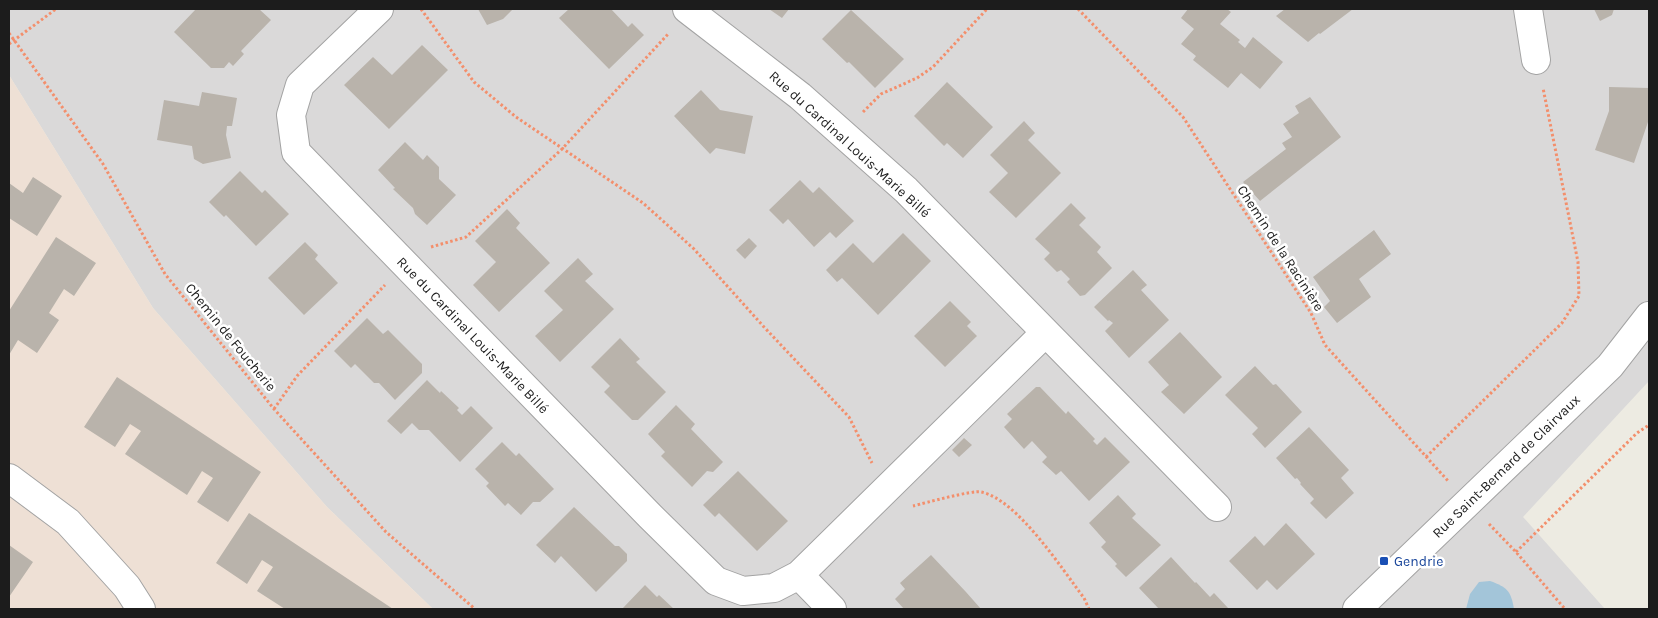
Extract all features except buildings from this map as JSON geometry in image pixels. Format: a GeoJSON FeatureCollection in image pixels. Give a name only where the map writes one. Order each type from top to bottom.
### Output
{"type":"FeatureCollection","features":[{"type":"Feature","properties":{"kind":"street","name":"Rue du Cardinal Louis-Marie Billé"},"geometry":{"type":"LineString","coordinates":[[379,9],[300,85],[291,115],[296,152],[650,516],[716,580],[743,591],[774,588],[798,575],[1045,333]]}},
{"type":"Feature","properties":{"kind":"street"},"geometry":{"type":"LineString","coordinates":[[1528,9],[1536,60]]}},
{"type":"Feature","properties":{"kind":"street","name":"Rue du Cardinal Louis-Marie Billé"},"geometry":{"type":"LineString","coordinates":[[688,10],[800,96],[906,190],[1216,506]]}},
{"type":"Feature","properties":{"kind":"street","name":"Rue Saint-Bernard de Clairvaux"},"geometry":{"type":"LineString","coordinates":[[1357,609],[1610,366],[1649,316]]}},
{"type":"Feature","properties":{"kind":"street"},"geometry":{"type":"LineString","coordinates":[[9,478],[68,522],[128,587],[141,609]]}},
{"type":"Feature","properties":{"kind":"street"},"geometry":{"type":"LineString","coordinates":[[798,575],[832,609]]}},
{"type":"Feature","properties":{"kind":"path"},"geometry":{"type":"LineString","coordinates":[[9,44],[56,9]]}},
{"type":"Feature","properties":{"kind":"path"},"geometry":{"type":"LineString","coordinates":[[421,9],[474,82],[516,117],[643,203],[694,249],[849,417],[874,466]]}},
{"type":"Feature","properties":{"kind":"path"},"geometry":{"type":"LineString","coordinates":[[858,117],[881,94],[918,78],[933,67],[987,9]]}},
{"type":"Feature","properties":{"kind":"path","name":"Chemin de la Racinière"},"geometry":{"type":"LineString","coordinates":[[1078,9],[1183,117],[1311,313],[1325,345],[1468,503],[1516,552],[1565,609]]}},
{"type":"Feature","properties":{"kind":"path"},"geometry":{"type":"LineString","coordinates":[[274,409],[297,376],[404,265],[422,249],[466,237],[562,149],[688,10]]}},
{"type":"Feature","properties":{"kind":"path","name":"Chemin de Foucherie"},"geometry":{"type":"LineString","coordinates":[[9,32],[103,164],[165,274],[274,409],[386,532],[475,609]]}},
{"type":"Feature","properties":{"kind":"path"},"geometry":{"type":"LineString","coordinates":[[1426,457],[1562,323],[1579,296],[1578,262],[1550,116],[1536,60]]}},
{"type":"Feature","properties":{"kind":"path"},"geometry":{"type":"LineString","coordinates":[[1516,552],[1637,433],[1649,425]]}},
{"type":"Feature","properties":{"kind":"path"},"geometry":{"type":"LineString","coordinates":[[906,502],[913,506],[979,491],[998,498],[1036,534],[1084,598],[1090,609]]}},
{"type":"Feature","properties":{"kind":"shaded area"},"geometry":{"type":"Polygon","coordinates":[[[9,9],[1649,9],[1649,381],[1523,517],[1605,609],[433,609],[327,507],[153,308],[9,75],[9,9]]]}},
{"type":"Feature","properties":{"kind":"shaded area"},"geometry":{"type":"Polygon","coordinates":[[[9,75],[153,308],[327,507],[433,609],[9,609],[9,75]]]}},
{"type":"Feature","properties":{"kind":"water"},"geometry":{"type":"Polygon","coordinates":[[[1490,581],[1507,590],[1514,609],[1466,609],[1470,594],[1479,582],[1490,581]]]}},
{"type":"Feature","properties":{"kind":"place","name":"Gendrie"},"geometry":{"type":"Point","coordinates":[1384,561]}}]}
